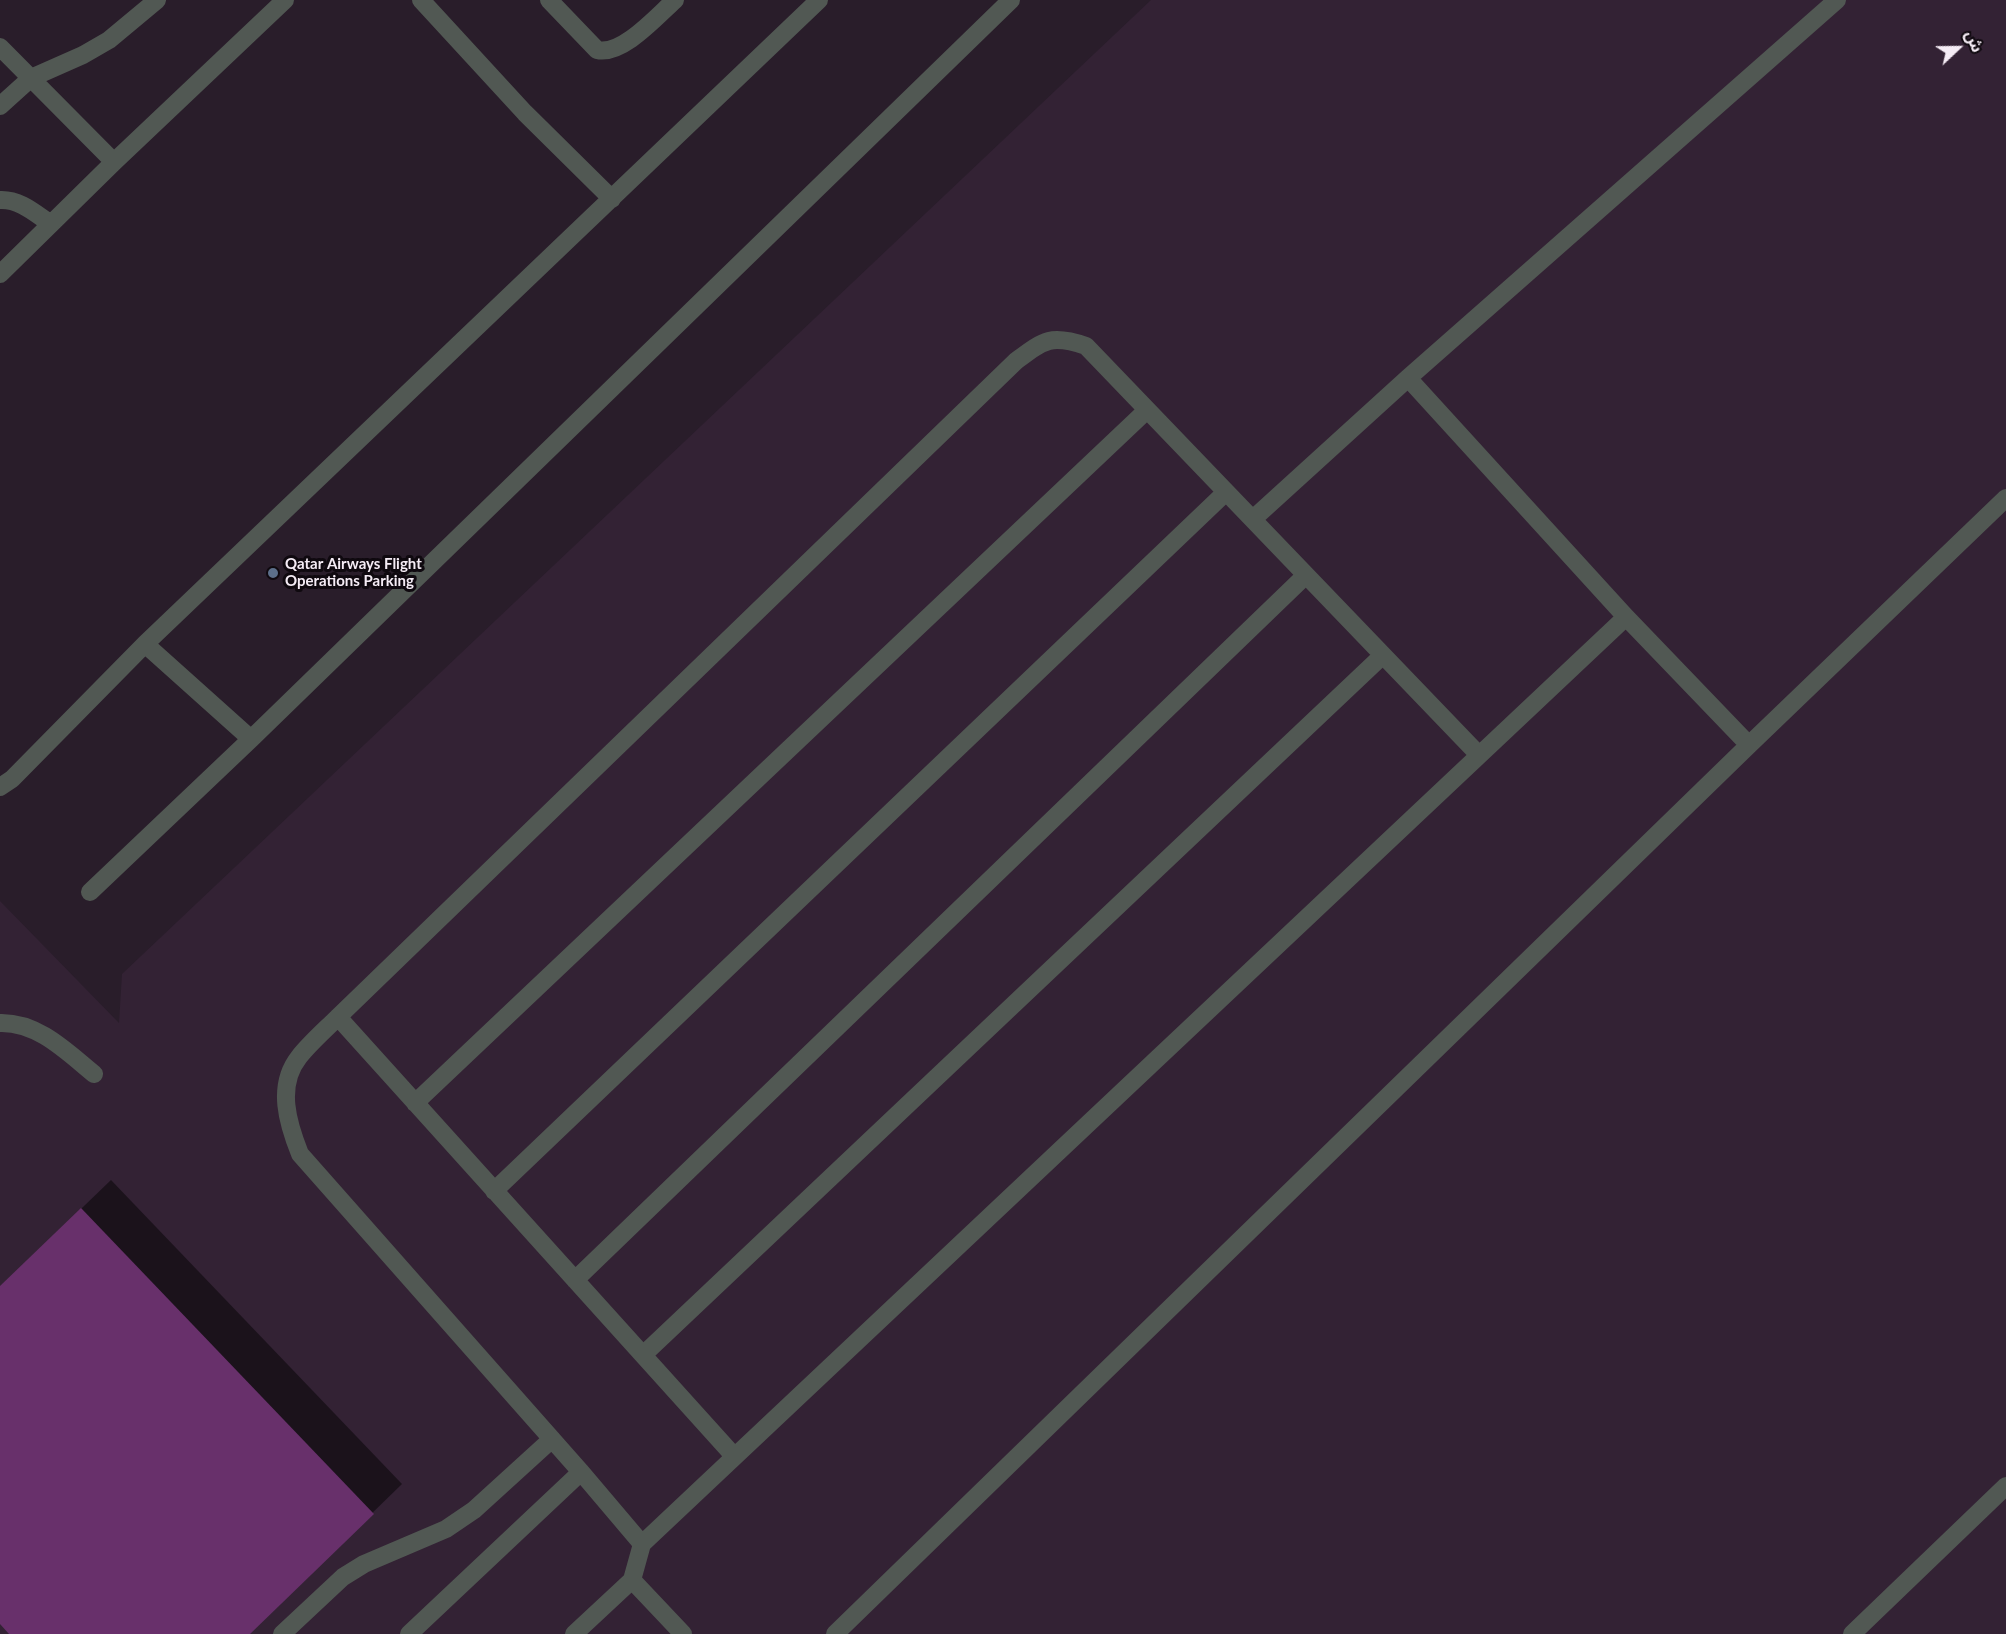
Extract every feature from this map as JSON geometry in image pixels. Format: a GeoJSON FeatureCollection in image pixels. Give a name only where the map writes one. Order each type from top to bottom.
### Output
{"type":"FeatureCollection","features":[{"type":"Feature","properties":{"kind":"lane"},"geometry":{"type":"LineString","coordinates":[[0,106],[31,78],[83,55],[110,40],[157,0]]}},
{"type":"Feature","properties":{"kind":"lane"},"geometry":{"type":"LineString","coordinates":[[0,274],[285,0]]}},
{"type":"Feature","properties":{"kind":"lane"},"geometry":{"type":"LineString","coordinates":[[421,0],[525,113],[612,199]]}},
{"type":"Feature","properties":{"kind":"lane"},"geometry":{"type":"LineString","coordinates":[[549,0],[597,50],[605,52],[624,45],[675,0]]}},
{"type":"Feature","properties":{"kind":"lane"},"geometry":{"type":"LineString","coordinates":[[0,787],[12,778],[145,644],[819,0]]}},
{"type":"Feature","properties":{"kind":"lane"},"geometry":{"type":"LineString","coordinates":[[90,892],[251,739],[1011,0]]}},
{"type":"Feature","properties":{"kind":"lane"},"geometry":{"type":"LineString","coordinates":[[1253,519],[1408,378],[1837,0]]}},
{"type":"Feature","properties":{"kind":"lane"},"geometry":{"type":"LineString","coordinates":[[0,47],[114,162]]}},
{"type":"Feature","properties":{"kind":"lane"},"geometry":{"type":"LineString","coordinates":[[0,200],[10,200],[19,204],[51,224]]}},
{"type":"Feature","properties":{"kind":"lane"},"geometry":{"type":"LineString","coordinates":[[642,1544],[300,1154],[290,1129],[285,1100],[288,1077],[298,1058],[338,1017],[1016,361],[1041,342],[1064,339],[1086,346],[1479,755]]}},
{"type":"Feature","properties":{"kind":"lane"},"geometry":{"type":"LineString","coordinates":[[1408,378],[1626,617],[1749,745]]}},
{"type":"Feature","properties":{"kind":"lane"},"geometry":{"type":"LineString","coordinates":[[416,1104],[1147,410]]}},
{"type":"Feature","properties":{"kind":"lane"},"geometry":{"type":"LineString","coordinates":[[494,1191],[1226,492]]}},
{"type":"Feature","properties":{"kind":"lane"},"geometry":{"type":"LineString","coordinates":[[835,1634],[2006,498]]}},
{"type":"Feature","properties":{"kind":"lane"},"geometry":{"type":"LineString","coordinates":[[575,1280],[1306,575]]}},
{"type":"Feature","properties":{"kind":"lane"},"geometry":{"type":"LineString","coordinates":[[574,1634],[632,1580],[642,1544],[1626,617]]}},
{"type":"Feature","properties":{"kind":"lane"},"geometry":{"type":"LineString","coordinates":[[145,644],[251,739]]}},
{"type":"Feature","properties":{"kind":"lane"},"geometry":{"type":"LineString","coordinates":[[643,1355],[1382,656]]}},
{"type":"Feature","properties":{"kind":"lane"},"geometry":{"type":"LineString","coordinates":[[338,1017],[734,1456]]}},
{"type":"Feature","properties":{"kind":"lane"},"geometry":{"type":"LineString","coordinates":[[0,1023],[33,1029],[54,1042],[94,1074]]}},
{"type":"Feature","properties":{"kind":"lane"},"geometry":{"type":"LineString","coordinates":[[282,1634],[343,1577],[364,1564],[446,1529],[474,1510],[552,1439]]}},
{"type":"Feature","properties":{"kind":"lane"},"geometry":{"type":"LineString","coordinates":[[409,1634],[581,1472]]}},
{"type":"Feature","properties":{"kind":"lane"},"geometry":{"type":"LineString","coordinates":[[1852,1634],[2006,1486]]}},
{"type":"Feature","properties":{"kind":"lane"},"geometry":{"type":"LineString","coordinates":[[632,1580],[682,1634]]}},
{"type":"Feature","properties":{"kind":"shaded area"},"geometry":{"type":"Polygon","coordinates":[[[1151,0],[2006,0],[2006,1634],[0,1634],[0,901],[119,1023],[122,974],[1151,0]]]}},
{"type":"Feature","properties":{"kind":"building"},"geometry":{"type":"Polygon","coordinates":[[[81,1208],[374,1514],[250,1634],[9,1634],[0,1624],[0,1286],[81,1208]]]}},
{"type":"Feature","properties":{"kind":"place","name":"Qatar Airways Flight Operations Parking"},"geometry":{"type":"Point","coordinates":[273,573]}}]}
